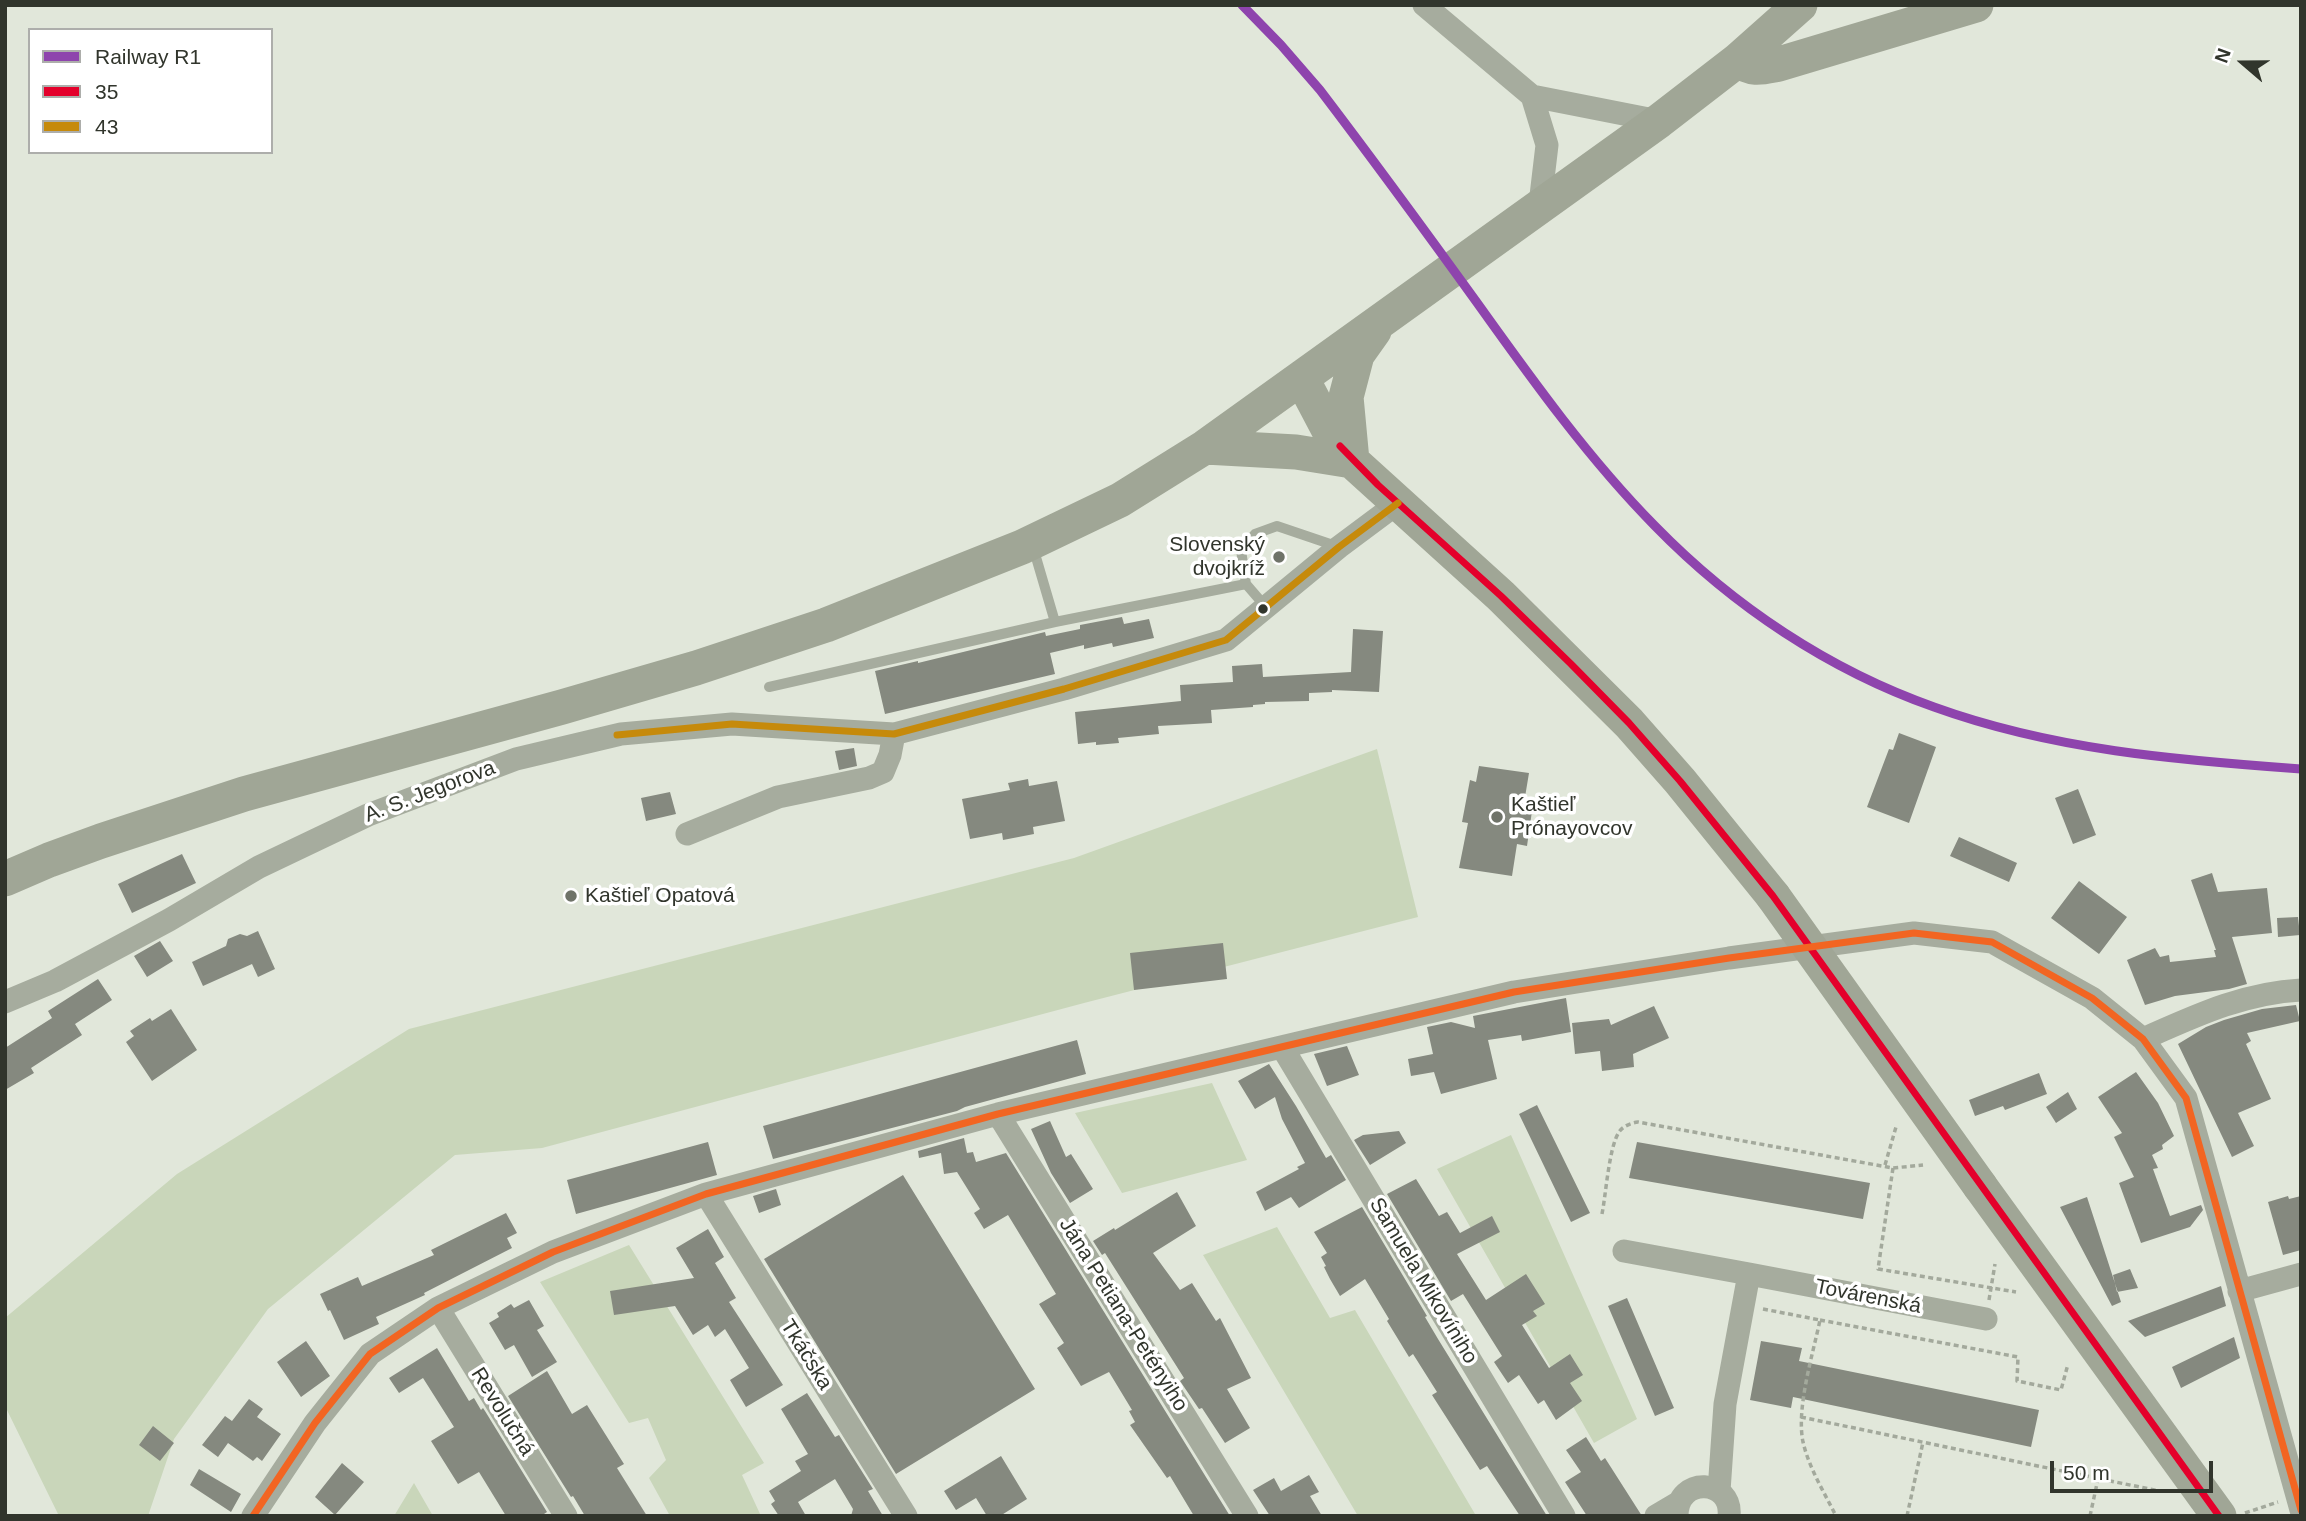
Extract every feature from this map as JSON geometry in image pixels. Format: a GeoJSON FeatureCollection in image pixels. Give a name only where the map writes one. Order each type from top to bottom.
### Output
{"type":"FeatureCollection","features":[{"type":"Feature","properties":{"kind":"main road"},"geometry":{"type":"LineString","coordinates":[[5,880],[101,841],[244,794],[562,707],[709,664],[826,625],[1031,542],[1120,500],[1205,447],[1302,379],[1415,294],[1658,121],[1738,60],[1800,5]]}},
{"type":"Feature","properties":{"kind":"main road"},"geometry":{"type":"LineString","coordinates":[[1738,60],[1755,68],[1779,64],[1976,5]]}},
{"type":"Feature","properties":{"kind":"main road"},"geometry":{"type":"LineString","coordinates":[[1352,460],[1346,397],[1357,355],[1384,317]]}},
{"type":"Feature","properties":{"kind":"main road"},"geometry":{"type":"LineString","coordinates":[[1302,379],[1332,436],[1352,460],[1501,596],[1629,723],[1773,896],[2219,1516]]}},
{"type":"Feature","properties":{"kind":"main road"},"geometry":{"type":"LineString","coordinates":[[1205,447],[1296,452],[1352,460]]}},
{"type":"Feature","properties":{"kind":"street"},"geometry":{"type":"LineString","coordinates":[[1424,5],[1532,96],[1658,121]]}},
{"type":"Feature","properties":{"kind":"street"},"geometry":{"type":"LineString","coordinates":[[1532,96],[1547,145],[1540,204]]}},
{"type":"Feature","properties":{"kind":"street","name":"A. S. Jegorova"},"geometry":{"type":"LineString","coordinates":[[5,1002],[55,982],[259,867],[356,821],[516,759],[621,734],[732,724],[894,733],[1064,689],[1226,640],[1339,547],[1398,503]]}},
{"type":"Feature","properties":{"kind":"street"},"geometry":{"type":"LineString","coordinates":[[687,834],[778,797],[869,778],[883,772],[890,755],[894,733]]}},
{"type":"Feature","properties":{"kind":"street"},"geometry":{"type":"LineString","coordinates":[[253,1516],[315,1423],[370,1354],[438,1308],[554,1252],[706,1194],[998,1114],[1514,992],[1730,958],[1914,933],[1992,942],[2091,998],[2143,1039],[2186,1098],[2300,1503]]}},
{"type":"Feature","properties":{"kind":"street"},"geometry":{"type":"LineString","coordinates":[[2143,1039],[2240,999],[2276,991],[2301,990]]}},
{"type":"Feature","properties":{"kind":"street","name":"Samuela Mikovíniho"},"geometry":{"type":"LineString","coordinates":[[1282,1047],[1564,1516]]}},
{"type":"Feature","properties":{"kind":"street","name":"Jána Petiana-Petényiho"},"geometry":{"type":"LineString","coordinates":[[998,1114],[1247,1516]]}},
{"type":"Feature","properties":{"kind":"street","name":"Tkáčska"},"geometry":{"type":"LineString","coordinates":[[706,1194],[906,1516]]}},
{"type":"Feature","properties":{"kind":"street","name":"Továrenská"},"geometry":{"type":"LineString","coordinates":[[1624,1251],[1986,1319]]}},
{"type":"Feature","properties":{"kind":"street"},"geometry":{"type":"LineString","coordinates":[[1709,1489],[1749,1274]]}},
{"type":"Feature","properties":{"kind":"street"},"geometry":{"type":"LineString","coordinates":[[2239,1291],[2301,1274]]}},
{"type":"Feature","properties":{"kind":"street","name":"Revolučná"},"geometry":{"type":"LineString","coordinates":[[438,1308],[566,1516]]}},
{"type":"Feature","properties":{"kind":"street"},"geometry":{"type":"LineString","coordinates":[[1656,1516],[1678,1509],[1690,1489],[1709,1489],[1727,1500],[1729,1516]]}},
{"type":"Feature","properties":{"kind":"lane"},"geometry":{"type":"LineString","coordinates":[[1265,606],[1246,584],[1241,551],[1255,534],[1277,526],[1339,547]]}},
{"type":"Feature","properties":{"kind":"lane"},"geometry":{"type":"LineString","coordinates":[[1031,542],[1055,622]]}},
{"type":"Feature","properties":{"kind":"lane"},"geometry":{"type":"LineString","coordinates":[[769,687],[1055,622],[1246,584]]}},
{"type":"Feature","properties":{"kind":"path"},"geometry":{"type":"LineString","coordinates":[[1602,1214],[1613,1147],[1619,1131],[1630,1123],[1893,1168],[1923,1166]]}},
{"type":"Feature","properties":{"kind":"path"},"geometry":{"type":"LineString","coordinates":[[1885,1166],[1895,1127]]}},
{"type":"Feature","properties":{"kind":"path"},"geometry":{"type":"LineString","coordinates":[[1893,1168],[1878,1269],[2016,1292]]}},
{"type":"Feature","properties":{"kind":"path"},"geometry":{"type":"LineString","coordinates":[[1986,1319],[1995,1264]]}},
{"type":"Feature","properties":{"kind":"path"},"geometry":{"type":"LineString","coordinates":[[1755,1307],[2018,1357],[2017,1381],[2061,1390],[2068,1364]]}},
{"type":"Feature","properties":{"kind":"path"},"geometry":{"type":"LineString","coordinates":[[1820,1320],[1801,1417],[1804,1442],[1815,1475],[1836,1516]]}},
{"type":"Feature","properties":{"kind":"path"},"geometry":{"type":"LineString","coordinates":[[1801,1417],[2159,1491]]}},
{"type":"Feature","properties":{"kind":"path"},"geometry":{"type":"LineString","coordinates":[[1907,1516],[1923,1442]]}},
{"type":"Feature","properties":{"kind":"path"},"geometry":{"type":"LineString","coordinates":[[2090,1516],[2098,1479]]}},
{"type":"Feature","properties":{"kind":"green space"},"geometry":{"type":"Polygon","coordinates":[[[1377,749],[1418,917],[542,1148],[455,1155],[268,1309],[174,1439],[148,1516],[59,1516],[5,1406],[5,1318],[177,1174],[409,1029],[1074,858],[1377,749]]]}},
{"type":"Feature","properties":{"kind":"green space"},"geometry":{"type":"Polygon","coordinates":[[[1212,1083],[1247,1160],[1122,1193],[1075,1113],[1212,1083]]]}},
{"type":"Feature","properties":{"kind":"green space"},"geometry":{"type":"Polygon","coordinates":[[[1511,1135],[1637,1419],[1594,1443],[1437,1169],[1511,1135]]]}},
{"type":"Feature","properties":{"kind":"green space"},"geometry":{"type":"Polygon","coordinates":[[[1277,1227],[1330,1318],[1355,1310],[1475,1514],[1358,1516],[1203,1255],[1277,1227]]]}},
{"type":"Feature","properties":{"kind":"green space"},"geometry":{"type":"Polygon","coordinates":[[[629,1245],[764,1463],[742,1475],[761,1516],[670,1516],[649,1478],[666,1460],[648,1418],[629,1423],[540,1282],[629,1245]]]}},
{"type":"Feature","properties":{"kind":"green space"},"geometry":{"type":"Polygon","coordinates":[[[414,1483],[433,1516],[394,1516],[414,1483]]]}},
{"type":"Feature","properties":{"kind":"building"},"geometry":{"type":"Polygon","coordinates":[[[1122,617],[1124,624],[1149,619],[1154,638],[1113,647],[1112,643],[1084,649],[1084,645],[1050,653],[1055,674],[885,714],[875,671],[1045,632],[1046,636],[1080,629],[1080,625],[1122,617]]]}},
{"type":"Feature","properties":{"kind":"building"},"geometry":{"type":"Polygon","coordinates":[[[1353,629],[1383,631],[1379,692],[1332,690],[1309,693],[1309,701],[1265,702],[1253,707],[1211,710],[1212,723],[1158,726],[1159,734],[1118,738],[1119,743],[1078,744],[1075,712],[1181,701],[1180,685],[1233,682],[1232,666],[1262,664],[1263,677],[1351,672],[1353,629]]]}},
{"type":"Feature","properties":{"kind":"building"},"geometry":{"type":"Polygon","coordinates":[[[1899,733],[1936,747],[1909,823],[1867,807],[1889,749],[1893,750],[1899,733]]]}},
{"type":"Feature","properties":{"kind":"building"},"geometry":{"type":"Polygon","coordinates":[[[854,748],[857,766],[839,770],[835,751],[854,748]]]}},
{"type":"Feature","properties":{"kind":"building","name":"Kaštieľ Prónayovcov"},"geometry":{"type":"Polygon","coordinates":[[[1479,766],[1529,773],[1523,809],[1532,811],[1527,846],[1517,844],[1512,876],[1459,868],[1468,823],[1462,822],[1470,780],[1476,782],[1479,766]]]}},
{"type":"Feature","properties":{"kind":"building"},"geometry":{"type":"Polygon","coordinates":[[[1028,779],[1029,786],[1057,781],[1065,821],[1033,827],[1034,834],[1003,840],[1002,833],[970,839],[962,799],[1010,790],[1008,783],[1028,779]]]}},
{"type":"Feature","properties":{"kind":"building"},"geometry":{"type":"Polygon","coordinates":[[[2078,789],[2096,835],[2073,844],[2055,798],[2078,789]]]}},
{"type":"Feature","properties":{"kind":"building"},"geometry":{"type":"Polygon","coordinates":[[[670,792],[676,814],[646,821],[641,798],[670,792]]]}},
{"type":"Feature","properties":{"kind":"building"},"geometry":{"type":"Polygon","coordinates":[[[1959,837],[2017,863],[2009,882],[1950,856],[1959,837]]]}},
{"type":"Feature","properties":{"kind":"building"},"geometry":{"type":"Polygon","coordinates":[[[182,854],[196,883],[132,913],[118,884],[182,854]]]}},
{"type":"Feature","properties":{"kind":"building"},"geometry":{"type":"Polygon","coordinates":[[[2212,873],[2218,892],[2267,888],[2272,933],[2232,937],[2247,984],[2175,996],[2145,1005],[2127,960],[2155,948],[2160,957],[2169,955],[2170,962],[2216,957],[2216,950],[2191,880],[2212,873]]]}},
{"type":"Feature","properties":{"kind":"building"},"geometry":{"type":"Polygon","coordinates":[[[2079,881],[2127,917],[2099,954],[2051,918],[2079,881]]]}},
{"type":"Feature","properties":{"kind":"building"},"geometry":{"type":"Polygon","coordinates":[[[2298,917],[2300,935],[2278,937],[2277,918],[2298,917]]]}},
{"type":"Feature","properties":{"kind":"building"},"geometry":{"type":"Polygon","coordinates":[[[258,931],[275,969],[258,977],[252,964],[203,986],[192,962],[226,946],[228,939],[258,931]]]}},
{"type":"Feature","properties":{"kind":"building"},"geometry":{"type":"Polygon","coordinates":[[[160,941],[173,961],[147,977],[134,956],[160,941]]]}},
{"type":"Feature","properties":{"kind":"building"},"geometry":{"type":"Polygon","coordinates":[[[1223,943],[1227,979],[1134,990],[1130,953],[1223,943]]]}},
{"type":"Feature","properties":{"kind":"building"},"geometry":{"type":"Polygon","coordinates":[[[98,979],[112,1000],[75,1024],[82,1035],[31,1068],[34,1073],[5,1090],[5,1048],[52,1018],[48,1011],[98,979]]]}},
{"type":"Feature","properties":{"kind":"building"},"geometry":{"type":"Polygon","coordinates":[[[1566,998],[1571,1032],[1522,1041],[1521,1035],[1488,1040],[1497,1079],[1441,1094],[1434,1072],[1411,1076],[1408,1059],[1433,1054],[1427,1027],[1451,1022],[1475,1028],[1473,1016],[1566,998]]]}},
{"type":"Feature","properties":{"kind":"building"},"geometry":{"type":"Polygon","coordinates":[[[2296,1005],[2300,1021],[2247,1033],[2251,1041],[2246,1044],[2271,1099],[2238,1113],[2254,1146],[2232,1157],[2178,1044],[2206,1027],[2224,1020],[2262,1009],[2296,1005]]]}},
{"type":"Feature","properties":{"kind":"building"},"geometry":{"type":"Polygon","coordinates":[[[1654,1006],[1669,1038],[1633,1054],[1634,1067],[1602,1071],[1600,1051],[1575,1054],[1572,1023],[1609,1019],[1611,1025],[1654,1006]]]}},
{"type":"Feature","properties":{"kind":"building"},"geometry":{"type":"Polygon","coordinates":[[[171,1009],[197,1050],[152,1081],[126,1042],[134,1036],[130,1031],[171,1009]]]}},
{"type":"Feature","properties":{"kind":"building"},"geometry":{"type":"Polygon","coordinates":[[[1077,1040],[1086,1074],[773,1159],[763,1126],[1077,1040]]]}},
{"type":"Feature","properties":{"kind":"building"},"geometry":{"type":"Polygon","coordinates":[[[1347,1046],[1359,1075],[1327,1086],[1314,1054],[1347,1046]]]}},
{"type":"Feature","properties":{"kind":"building"},"geometry":{"type":"Polygon","coordinates":[[[1269,1064],[1326,1158],[1331,1155],[1346,1180],[1299,1208],[1291,1197],[1265,1211],[1256,1192],[1299,1169],[1297,1167],[1305,1163],[1282,1119],[1275,1097],[1255,1109],[1238,1081],[1269,1064]]]}},
{"type":"Feature","properties":{"kind":"building"},"geometry":{"type":"Polygon","coordinates":[[[2136,1072],[2158,1103],[2174,1136],[2162,1145],[2163,1149],[2152,1155],[2158,1168],[2153,1169],[2170,1216],[2201,1205],[2203,1210],[2190,1227],[2141,1243],[2119,1183],[2134,1177],[2114,1137],[2122,1133],[2098,1097],[2136,1072]]]}},
{"type":"Feature","properties":{"kind":"building"},"geometry":{"type":"Polygon","coordinates":[[[2039,1073],[2047,1094],[2005,1110],[2003,1106],[1975,1116],[1969,1100],[2039,1073]]]}},
{"type":"Feature","properties":{"kind":"building"},"geometry":{"type":"Polygon","coordinates":[[[2068,1092],[2077,1109],[2056,1123],[2046,1107],[2068,1092]]]}},
{"type":"Feature","properties":{"kind":"building"},"geometry":{"type":"Polygon","coordinates":[[[1537,1105],[1590,1213],[1571,1222],[1519,1114],[1537,1105]]]}},
{"type":"Feature","properties":{"kind":"building"},"geometry":{"type":"Polygon","coordinates":[[[1050,1121],[1066,1157],[1071,1154],[1093,1189],[1070,1203],[1051,1173],[1031,1129],[1050,1121]]]}},
{"type":"Feature","properties":{"kind":"building"},"geometry":{"type":"Polygon","coordinates":[[[1399,1131],[1406,1143],[1370,1165],[1354,1140],[1363,1135],[1399,1131]]]}},
{"type":"Feature","properties":{"kind":"building"},"geometry":{"type":"Polygon","coordinates":[[[964,1138],[967,1153],[973,1152],[976,1162],[1006,1153],[1230,1516],[1194,1516],[1170,1476],[1167,1478],[1130,1425],[1135,1422],[1129,1411],[1132,1410],[1109,1372],[1081,1386],[1057,1348],[1064,1343],[1039,1304],[1056,1294],[1008,1215],[984,1229],[974,1213],[980,1209],[957,1172],[944,1174],[941,1153],[919,1158],[918,1151],[964,1138]]]}},
{"type":"Feature","properties":{"kind":"building"},"geometry":{"type":"Polygon","coordinates":[[[708,1142],[717,1175],[576,1214],[567,1180],[708,1142]]]}},
{"type":"Feature","properties":{"kind":"building"},"geometry":{"type":"Polygon","coordinates":[[[1637,1142],[1870,1183],[1863,1219],[1629,1178],[1637,1142]]]}},
{"type":"Feature","properties":{"kind":"building"},"geometry":{"type":"Polygon","coordinates":[[[903,1175],[1035,1389],[896,1474],[764,1259],[903,1175]]]}},
{"type":"Feature","properties":{"kind":"building"},"geometry":{"type":"Polygon","coordinates":[[[1416,1179],[1439,1216],[1447,1212],[1460,1233],[1492,1216],[1500,1232],[1457,1254],[1486,1300],[1526,1274],[1545,1304],[1533,1311],[1537,1316],[1522,1325],[1549,1368],[1570,1354],[1583,1375],[1570,1383],[1582,1401],[1556,1420],[1544,1400],[1538,1404],[1519,1375],[1508,1383],[1494,1362],[1502,1356],[1463,1294],[1451,1301],[1387,1194],[1416,1179]]]}},
{"type":"Feature","properties":{"kind":"building"},"geometry":{"type":"Polygon","coordinates":[[[776,1189],[781,1205],[759,1213],[753,1196],[776,1189]]]}},
{"type":"Feature","properties":{"kind":"building"},"geometry":{"type":"Polygon","coordinates":[[[1177,1192],[1196,1226],[1153,1253],[1180,1290],[1192,1283],[1216,1321],[1220,1318],[1251,1378],[1227,1389],[1250,1428],[1225,1443],[1180,1381],[1184,1378],[1105,1253],[1102,1255],[1093,1241],[1177,1192]]]}},
{"type":"Feature","properties":{"kind":"building"},"geometry":{"type":"Polygon","coordinates":[[[2288,1196],[2289,1199],[2301,1196],[2301,1250],[2283,1255],[2268,1202],[2288,1196]]]}},
{"type":"Feature","properties":{"kind":"building"},"geometry":{"type":"Polygon","coordinates":[[[2087,1197],[2121,1302],[2112,1306],[2060,1207],[2087,1197]]]}},
{"type":"Feature","properties":{"kind":"building"},"geometry":{"type":"Polygon","coordinates":[[[1362,1207],[1438,1339],[1547,1516],[1520,1516],[1487,1466],[1480,1470],[1432,1395],[1437,1392],[1413,1354],[1409,1357],[1365,1279],[1340,1296],[1324,1267],[1326,1266],[1321,1257],[1327,1253],[1314,1232],[1362,1207]]]}},
{"type":"Feature","properties":{"kind":"building"},"geometry":{"type":"Polygon","coordinates":[[[506,1213],[517,1233],[507,1238],[512,1248],[424,1293],[425,1295],[376,1317],[379,1324],[344,1340],[320,1294],[358,1277],[362,1286],[434,1255],[431,1250],[506,1213]]]}},
{"type":"Feature","properties":{"kind":"building"},"geometry":{"type":"Polygon","coordinates":[[[708,1229],[724,1257],[715,1263],[736,1298],[729,1302],[783,1385],[746,1407],[730,1380],[749,1368],[725,1329],[715,1337],[708,1325],[693,1335],[675,1306],[614,1315],[610,1291],[694,1278],[676,1248],[708,1229]]]}},
{"type":"Feature","properties":{"kind":"building"},"geometry":{"type":"Polygon","coordinates":[[[2130,1269],[2138,1288],[2117,1292],[2113,1275],[2130,1269]]]}},
{"type":"Feature","properties":{"kind":"building"},"geometry":{"type":"Polygon","coordinates":[[[2221,1286],[2226,1306],[2145,1337],[2128,1321],[2221,1286]]]}},
{"type":"Feature","properties":{"kind":"building"},"geometry":{"type":"Polygon","coordinates":[[[1627,1298],[1674,1408],[1655,1416],[1608,1306],[1627,1298]]]}},
{"type":"Feature","properties":{"kind":"building"},"geometry":{"type":"Polygon","coordinates":[[[529,1300],[544,1326],[537,1330],[557,1362],[532,1377],[514,1345],[505,1350],[489,1323],[499,1317],[497,1313],[511,1304],[514,1308],[529,1300]]]}},
{"type":"Feature","properties":{"kind":"building"},"geometry":{"type":"Polygon","coordinates":[[[2234,1337],[2240,1358],[2181,1388],[2172,1367],[2234,1337]]]}},
{"type":"Feature","properties":{"kind":"building"},"geometry":{"type":"Polygon","coordinates":[[[306,1341],[330,1376],[301,1397],[277,1362],[306,1341]]]}},
{"type":"Feature","properties":{"kind":"building"},"geometry":{"type":"Polygon","coordinates":[[[1761,1341],[1802,1348],[1799,1361],[2039,1410],[2031,1447],[1793,1397],[1791,1408],[1750,1400],[1761,1341]]]}},
{"type":"Feature","properties":{"kind":"building"},"geometry":{"type":"Polygon","coordinates":[[[437,1348],[469,1401],[474,1398],[481,1410],[483,1408],[485,1411],[547,1512],[541,1516],[506,1516],[479,1472],[458,1484],[431,1441],[454,1427],[423,1378],[399,1393],[389,1378],[437,1348]]]}},
{"type":"Feature","properties":{"kind":"building"},"geometry":{"type":"Polygon","coordinates":[[[547,1371],[572,1414],[587,1405],[624,1464],[617,1468],[647,1516],[585,1516],[573,1496],[571,1497],[508,1396],[547,1371]]]}},
{"type":"Feature","properties":{"kind":"building"},"geometry":{"type":"Polygon","coordinates":[[[807,1393],[835,1437],[839,1435],[873,1489],[868,1491],[883,1516],[851,1516],[853,1509],[835,1479],[798,1502],[806,1516],[779,1516],[771,1504],[775,1501],[769,1491],[801,1471],[795,1461],[808,1454],[781,1409],[807,1393]]]}},
{"type":"Feature","properties":{"kind":"building"},"geometry":{"type":"Polygon","coordinates":[[[249,1399],[263,1409],[257,1417],[281,1434],[262,1461],[257,1457],[253,1461],[228,1443],[218,1457],[202,1445],[225,1416],[232,1421],[249,1399]]]}},
{"type":"Feature","properties":{"kind":"building"},"geometry":{"type":"Polygon","coordinates":[[[153,1426],[174,1443],[160,1461],[139,1445],[153,1426]]]}},
{"type":"Feature","properties":{"kind":"building"},"geometry":{"type":"Polygon","coordinates":[[[1586,1437],[1601,1461],[1605,1458],[1642,1516],[1587,1516],[1565,1482],[1581,1472],[1566,1450],[1586,1437]]]}},
{"type":"Feature","properties":{"kind":"building"},"geometry":{"type":"Polygon","coordinates":[[[1001,1456],[1027,1499],[1000,1516],[987,1516],[976,1498],[956,1510],[944,1491],[1001,1456]]]}},
{"type":"Feature","properties":{"kind":"building"},"geometry":{"type":"Polygon","coordinates":[[[342,1463],[364,1482],[335,1515],[315,1497],[342,1463]]]}},
{"type":"Feature","properties":{"kind":"building"},"geometry":{"type":"Polygon","coordinates":[[[199,1469],[241,1494],[231,1512],[190,1485],[199,1469]]]}},
{"type":"Feature","properties":{"kind":"building"},"geometry":{"type":"Polygon","coordinates":[[[1309,1475],[1319,1492],[1310,1496],[1322,1516],[1270,1516],[1253,1490],[1274,1478],[1281,1491],[1309,1475]]]}},
{"type":"Feature","properties":{"kind":"rail line","name":"R1"},"geometry":{"type":"LineString","coordinates":[[1242,5],[1320,90],[1584,447],[1655,526],[1717,583],[1750,609],[1820,655],[1857,674],[1895,692],[1979,722],[2024,734],[2115,751],[2301,769]]}},
{"type":"Feature","properties":{"kind":"transit line","name":"35"},"geometry":{"type":"LineString","coordinates":[[1340,446],[1378,485],[1501,596],[1571,664],[1629,723],[1680,781],[1773,896],[2219,1516]]}},
{"type":"Feature","properties":{"kind":"transit line","name":"43"},"geometry":{"type":"LineString","coordinates":[[617,735],[732,724],[894,734],[1064,689],[1226,640],[1339,547],[1398,503]]}},
{"type":"Feature","properties":{"kind":"transit line"},"geometry":{"type":"LineString","coordinates":[[253,1516],[315,1423],[370,1354],[438,1308],[553,1252],[706,1194],[998,1114],[1514,992],[1729,958],[1914,933],[1992,942],[2092,998],[2143,1039],[2186,1098],[2301,1510]]}},
{"type":"Feature","properties":{"kind":"place","name":"Slovenský dvojkríž"},"geometry":{"type":"Point","coordinates":[1279,557]}},
{"type":"Feature","properties":{"kind":"place","name":"Kaštieľ Prónayovcov"},"geometry":{"type":"Point","coordinates":[1497,817]}},
{"type":"Feature","properties":{"kind":"place","name":"Kaštieľ Opatová"},"geometry":{"type":"Point","coordinates":[571,896]}}]}
